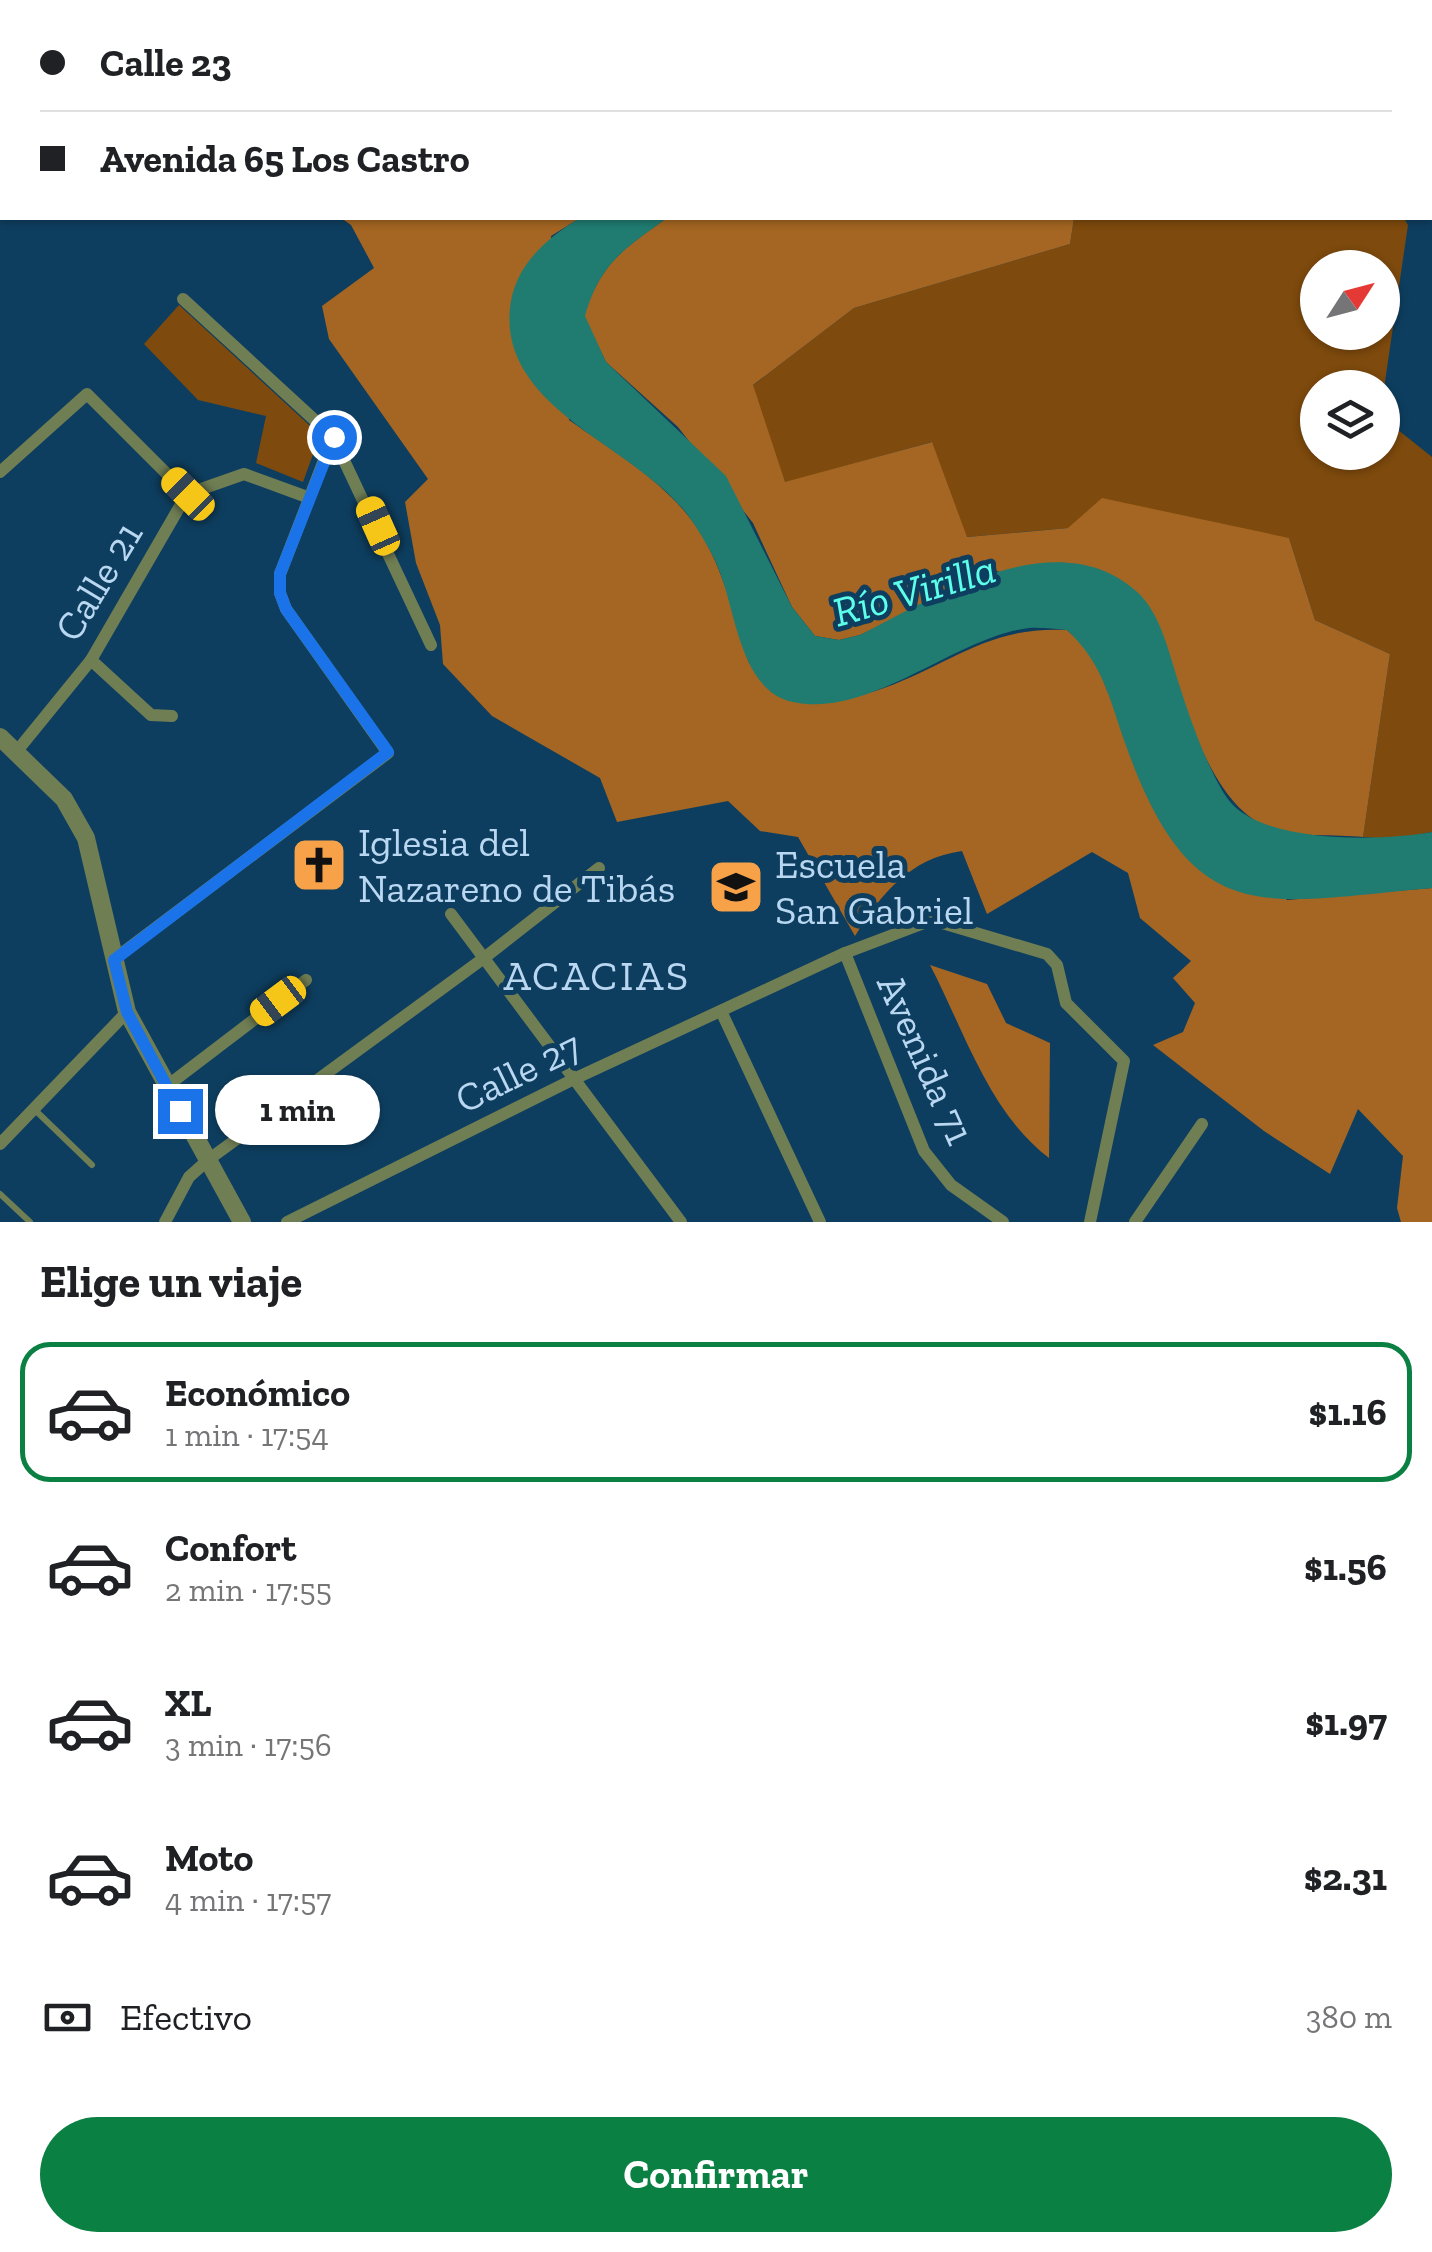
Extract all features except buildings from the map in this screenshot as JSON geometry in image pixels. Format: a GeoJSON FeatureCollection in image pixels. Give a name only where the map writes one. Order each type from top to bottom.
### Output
{"type":"FeatureCollection","features":[{"type":"Feature","properties":{"kind":"street"},"geometry":{"type":"LineString","coordinates":[[182,300],[334,437],[432,645]]}},
{"type":"Feature","properties":{"kind":"street"},"geometry":{"type":"LineString","coordinates":[[0,472],[86,394],[188,494]]}},
{"type":"Feature","properties":{"kind":"street"},"geometry":{"type":"LineString","coordinates":[[114,960],[388,752],[286,609],[280,593],[280,574],[334,437]]}},
{"type":"Feature","properties":{"kind":"street","name":"Calle 21"},"geometry":{"type":"LineString","coordinates":[[17,750],[91,660],[188,494],[244,474],[307,498]]}},
{"type":"Feature","properties":{"kind":"street"},"geometry":{"type":"LineString","coordinates":[[91,660],[150,715],[172,716]]}},
{"type":"Feature","properties":{"kind":"street"},"geometry":{"type":"LineString","coordinates":[[0,738],[17,750],[64,799],[86,838],[127,1012],[242,1222]]}},
{"type":"Feature","properties":{"kind":"street"},"geometry":{"type":"LineString","coordinates":[[165,1222],[189,1177],[208,1160],[484,958],[599,868]]}},
{"type":"Feature","properties":{"kind":"street"},"geometry":{"type":"LineString","coordinates":[[451,914],[675,1220]]}},
{"type":"Feature","properties":{"kind":"street","name":"Calle 27"},"geometry":{"type":"LineString","coordinates":[[287,1222],[574,1080],[844,954],[932,920],[1048,954],[1057,965],[1066,1004],[1124,1061],[1090,1222]]}},
{"type":"Feature","properties":{"kind":"street","name":"Avenida 71"},"geometry":{"type":"LineString","coordinates":[[844,954],[924,1151],[951,1184],[1002,1222]]}},
{"type":"Feature","properties":{"kind":"street"},"geometry":{"type":"LineString","coordinates":[[166,1086],[306,980]]}},
{"type":"Feature","properties":{"kind":"street"},"geometry":{"type":"LineString","coordinates":[[0,1144],[127,1012]]}},
{"type":"Feature","properties":{"kind":"street"},"geometry":{"type":"LineString","coordinates":[[721,1012],[820,1222]]}},
{"type":"Feature","properties":{"kind":"street"},"geometry":{"type":"LineString","coordinates":[[1134,1222],[1202,1124]]}},
{"type":"Feature","properties":{"kind":"lane"},"geometry":{"type":"LineString","coordinates":[[34,1109],[92,1165]]}},
{"type":"Feature","properties":{"kind":"lane"},"geometry":{"type":"LineString","coordinates":[[0,1194],[30,1222]]}},
{"type":"Feature","properties":{"kind":"shaded area"},"geometry":{"type":"Polygon","coordinates":[[[344,220],[577,220],[551,236],[569,420],[649,477],[690,518],[719,569],[749,663],[816,704],[884,688],[993,640],[1039,630],[1067,630],[1093,654],[1108,693],[1287,900],[1432,888],[1432,1222],[1401,1222],[1397,1208],[1403,1156],[1358,1109],[1330,1174],[1264,1131],[1153,1045],[1183,1032],[1195,1003],[1173,978],[1191,961],[1140,918],[1128,873],[1092,852],[987,914],[962,851],[927,861],[887,892],[855,936],[798,837],[760,831],[728,801],[617,822],[600,778],[492,716],[443,664],[440,625],[416,563],[405,502],[428,479],[329,339],[322,306],[374,268],[351,225],[344,220]]]}},
{"type":"Feature","properties":{"kind":"shaded area","name":"Río Virilla"},"geometry":{"type":"Polygon","coordinates":[[[577,220],[664,220],[606,270],[585,316],[606,362],[726,476],[792,607],[815,636],[839,640],[860,635],[960,585],[997,572],[1034,564],[1070,563],[1105,571],[1136,591],[1152,611],[1202,749],[1233,805],[1251,818],[1300,833],[1357,838],[1432,832],[1432,888],[1278,899],[1240,892],[1207,876],[1177,848],[1150,804],[1104,682],[1067,630],[1029,628],[1001,634],[852,699],[822,704],[793,702],[775,695],[761,682],[742,647],[719,570],[694,524],[644,474],[551,403],[528,376],[513,345],[513,293],[533,255],[577,220]]]}},
{"type":"Feature","properties":{"kind":"shaded area"},"geometry":{"type":"Polygon","coordinates":[[[664,220],[1074,220],[1070,244],[854,308],[753,385],[785,482],[932,442],[967,537],[1068,528],[1102,498],[1289,538],[1315,620],[1390,654],[1363,837],[1270,828],[1248,815],[1229,796],[1199,743],[1161,631],[997,571],[860,635],[839,640],[815,636],[792,607],[753,523],[678,427],[606,362],[584,316],[606,270],[664,220]]]}},
{"type":"Feature","properties":{"kind":"shaded area"},"geometry":{"type":"Polygon","coordinates":[[[1074,220],[1405,220],[1408,225],[1400,279],[1400,250],[1300,250],[1300,350],[1390,350],[1387,370],[1300,370],[1300,470],[1400,470],[1400,432],[1432,457],[1432,832],[1392,839],[1363,837],[1390,654],[1315,620],[1289,538],[1068,528],[966,537],[931,442],[785,483],[752,386],[854,308],[1070,244],[1074,220]]]}},
{"type":"Feature","properties":{"kind":"shaded area"},"geometry":{"type":"Polygon","coordinates":[[[179,305],[320,435],[303,482],[256,463],[266,416],[198,400],[144,344],[179,305]]]}},
{"type":"Feature","properties":{"kind":"shaded area"},"geometry":{"type":"Polygon","coordinates":[[[930,965],[987,984],[1006,1023],[1050,1043],[1049,1158],[1028,1139],[994,1094],[930,965]]]}},
{"type":"Feature","properties":{"kind":"place","name":"Iglesia del Nazareno de Tibás"},"geometry":{"type":"Point","coordinates":[319,865]}},
{"type":"Feature","properties":{"kind":"place","name":"Escuela San Gabriel"},"geometry":{"type":"Point","coordinates":[736,887]}},
{"type":"Feature","properties":{"kind":"district","name":"ACACIAS"},"geometry":{"type":"Point","coordinates":[597,975]}},
{"type":"Feature","properties":{"kind":"route"},"geometry":{"type":"LineString","coordinates":[[180,1111],[127,1012],[114,960],[388,752],[286,609],[280,593],[280,574],[334,437]]}}]}
